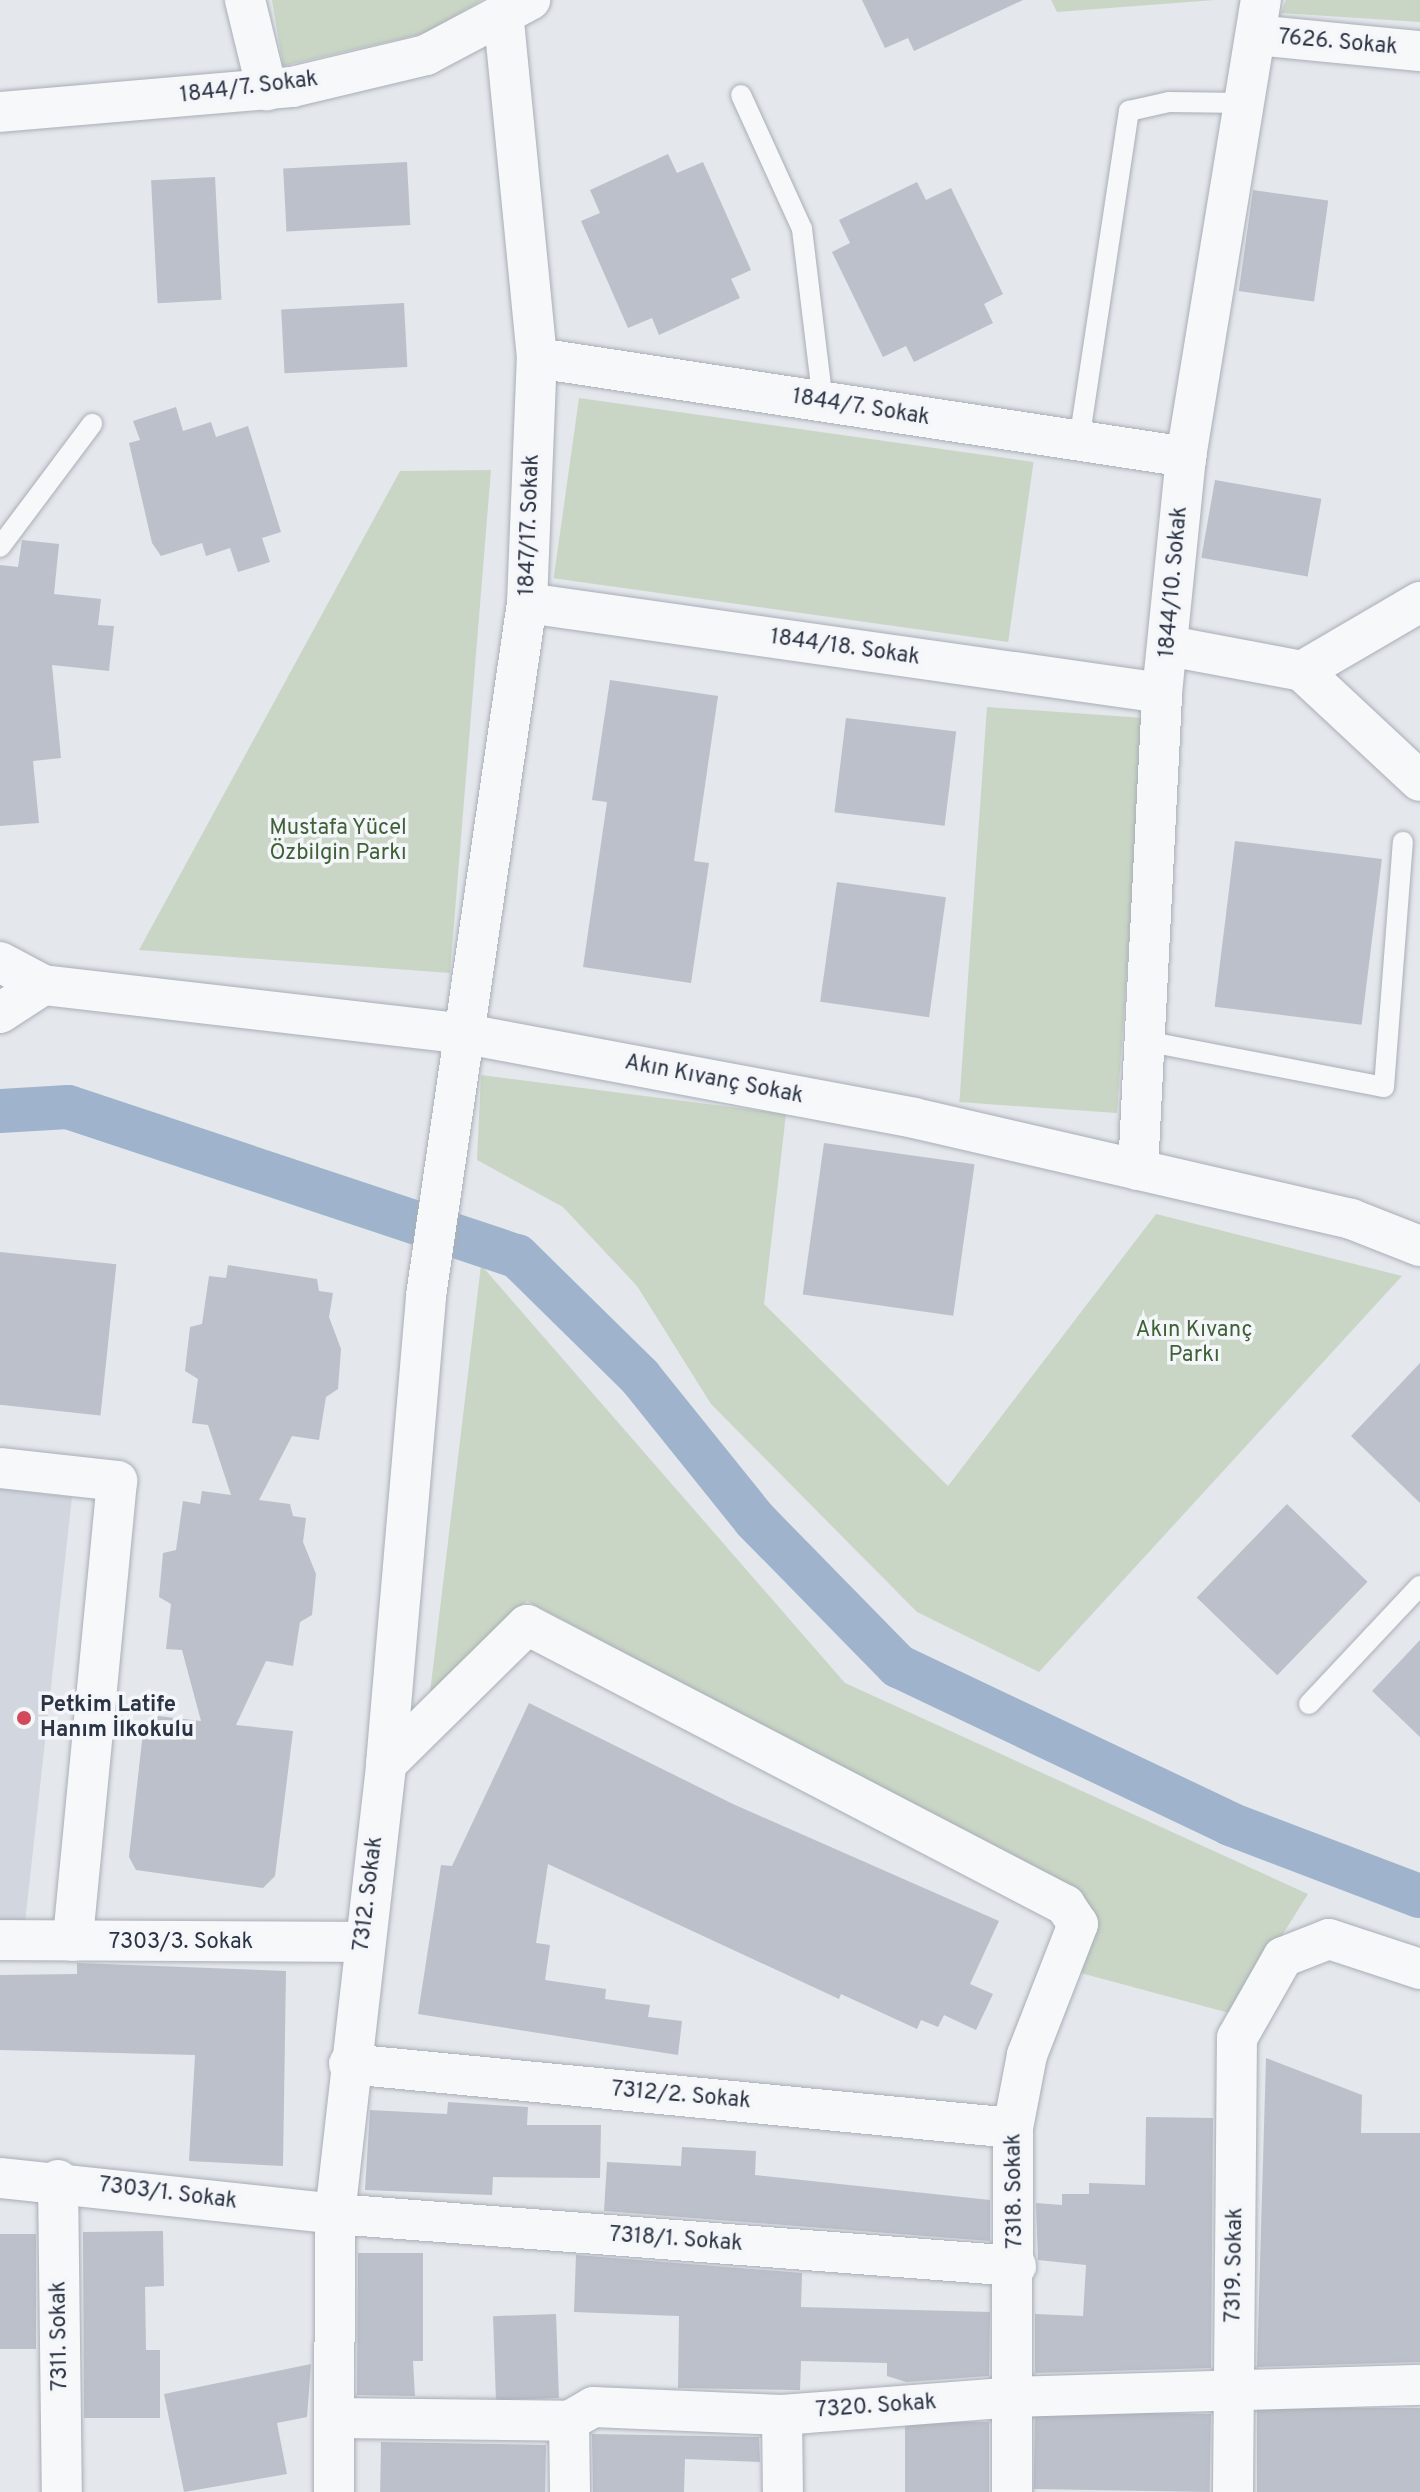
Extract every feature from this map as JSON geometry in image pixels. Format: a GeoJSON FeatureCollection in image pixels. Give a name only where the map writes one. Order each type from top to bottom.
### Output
{"type":"FeatureCollection","features":[{"type":"Feature","properties":{"kind":"street"},"geometry":{"type":"LineString","coordinates":[[245,0],[267,90]]}},
{"type":"Feature","properties":{"kind":"street","name":"1844/7. Sokak"},"geometry":{"type":"LineString","coordinates":[[0,112],[267,90],[426,55],[517,7]]}},
{"type":"Feature","properties":{"kind":"street","name":"1847/17. Sokak"},"geometry":{"type":"LineString","coordinates":[[447,1140],[527,603],[537,358],[517,7]]}},
{"type":"Feature","properties":{"kind":"street","name":"7626. Sokak"},"geometry":{"type":"LineString","coordinates":[[1258,18],[1420,51]]}},
{"type":"Feature","properties":{"kind":"street","name":"1844/10. Sokak"},"geometry":{"type":"LineString","coordinates":[[1138,1170],[1162,693],[1186,457],[1258,18]]}},
{"type":"Feature","properties":{"kind":"street","name":"1844/7. Sokak"},"geometry":{"type":"LineString","coordinates":[[537,358],[1186,457]]}},
{"type":"Feature","properties":{"kind":"street"},"geometry":{"type":"LineString","coordinates":[[1302,671],[1420,602]]}},
{"type":"Feature","properties":{"kind":"street","name":"1844/18. Sokak"},"geometry":{"type":"LineString","coordinates":[[527,603],[1162,693]]}},
{"type":"Feature","properties":{"kind":"street"},"geometry":{"type":"LineString","coordinates":[[1169,646],[1302,671],[1420,781]]}},
{"type":"Feature","properties":{"kind":"street","name":"Akın Kıvanç Sokak"},"geometry":{"type":"LineString","coordinates":[[0,962],[43,985],[461,1033],[914,1118],[1351,1219],[1420,1246]]}},
{"type":"Feature","properties":{"kind":"street"},"geometry":{"type":"LineString","coordinates":[[0,1013],[43,985]]}},
{"type":"Feature","properties":{"kind":"street","name":"7312. Sokak"},"geometry":{"type":"LineString","coordinates":[[334,2492],[335,2214],[362,1942],[386,1764],[426,1296],[447,1140]]}},
{"type":"Feature","properties":{"kind":"street"},"geometry":{"type":"LineString","coordinates":[[0,1468],[117,1481],[73,1941]]}},
{"type":"Feature","properties":{"kind":"street","name":"7318. Sokak"},"geometry":{"type":"LineString","coordinates":[[386,1764],[527,1625],[1065,1905],[1078,1924],[1027,2055],[1013,2128],[1016,2266],[1012,2492]]}},
{"type":"Feature","properties":{"kind":"street","name":"7319. Sokak"},"geometry":{"type":"LineString","coordinates":[[1233,2492],[1237,2038],[1283,1957],[1329,1939],[1420,1969]]}},
{"type":"Feature","properties":{"kind":"street","name":"7303/3. Sokak"},"geometry":{"type":"LineString","coordinates":[[0,1940],[362,1942]]}},
{"type":"Feature","properties":{"kind":"street","name":"7312/2. Sokak"},"geometry":{"type":"LineString","coordinates":[[349,2064],[1013,2128]]}},
{"type":"Feature","properties":{"kind":"street","name":"7303/1. Sokak"},"geometry":{"type":"LineString","coordinates":[[0,2178],[58,2180],[335,2214]]}},
{"type":"Feature","properties":{"kind":"street","name":"7311. Sokak"},"geometry":{"type":"LineString","coordinates":[[58,2180],[62,2492]]}},
{"type":"Feature","properties":{"kind":"street","name":"7318/1. Sokak"},"geometry":{"type":"LineString","coordinates":[[335,2214],[1016,2266]]}},
{"type":"Feature","properties":{"kind":"street","name":"7320. Sokak"},"geometry":{"type":"LineString","coordinates":[[336,2418],[569,2421],[593,2407],[782,2415],[1014,2397],[1420,2385]]}},
{"type":"Feature","properties":{"kind":"street"},"geometry":{"type":"LineString","coordinates":[[782,2415],[783,2492]]}},
{"type":"Feature","properties":{"kind":"street"},"geometry":{"type":"LineString","coordinates":[[569,2421],[570,2492]]}},
{"type":"Feature","properties":{"kind":"lane"},"geometry":{"type":"LineString","coordinates":[[741,95],[802,229],[823,402]]}},
{"type":"Feature","properties":{"kind":"lane"},"geometry":{"type":"LineString","coordinates":[[1079,441],[1129,111],[1169,102],[1244,103]]}},
{"type":"Feature","properties":{"kind":"lane"},"geometry":{"type":"LineString","coordinates":[[0,547],[92,424]]}},
{"type":"Feature","properties":{"kind":"lane"},"geometry":{"type":"LineString","coordinates":[[1145,1041],[1384,1087],[1403,842]]}},
{"type":"Feature","properties":{"kind":"lane"},"geometry":{"type":"LineString","coordinates":[[1309,1704],[1420,1586]]}},
{"type":"Feature","properties":{"kind":"shaded area","name":"Petkim Latife Hanım İlkokulu"},"geometry":{"type":"Polygon","coordinates":[[[0,1489],[72,1497],[23,1941],[0,1939],[0,1489]]]}},
{"type":"Feature","properties":{"kind":"green space"},"geometry":{"type":"Polygon","coordinates":[[[272,0],[482,0],[426,33],[283,66],[272,0]]]}},
{"type":"Feature","properties":{"kind":"green space"},"geometry":{"type":"Polygon","coordinates":[[[1051,0],[1215,0],[1057,12],[1051,0]]]}},
{"type":"Feature","properties":{"kind":"green space"},"geometry":{"type":"Polygon","coordinates":[[[1286,0],[1420,0],[1420,22],[1281,13],[1286,0]]]}},
{"type":"Feature","properties":{"kind":"green space"},"geometry":{"type":"Polygon","coordinates":[[[579,398],[1034,462],[1008,642],[554,578],[579,398]]]}},
{"type":"Feature","properties":{"kind":"green space","name":"Mustafa Yücel Özbilgin Parkı"},"geometry":{"type":"Polygon","coordinates":[[[491,470],[450,973],[139,950],[400,471],[491,470]]]}},
{"type":"Feature","properties":{"kind":"green space"},"geometry":{"type":"Polygon","coordinates":[[[987,707],[1145,718],[1117,1113],[959,1102],[987,707]]]}},
{"type":"Feature","properties":{"kind":"green space","name":"Akın Kıvanç Parkı"},"geometry":{"type":"Polygon","coordinates":[[[481,1075],[786,1114],[764,1304],[948,1486],[1156,1214],[1402,1276],[1039,1672],[917,1612],[711,1404],[637,1286],[563,1207],[477,1160],[481,1075]]]}},
{"type":"Feature","properties":{"kind":"green space"},"geometry":{"type":"Polygon","coordinates":[[[481,1265],[845,1683],[1308,1894],[1233,2014],[1077,1972],[1071,1891],[527,1601],[430,1693],[481,1265]]]}},
{"type":"Feature","properties":{"kind":"building"},"geometry":{"type":"Polygon","coordinates":[[[862,0],[1023,0],[914,51],[908,38],[885,48],[862,0]]]}},
{"type":"Feature","properties":{"kind":"building"},"geometry":{"type":"Polygon","coordinates":[[[668,154],[677,173],[703,162],[751,270],[731,279],[740,298],[659,335],[652,318],[628,328],[581,221],[600,213],[590,190],[668,154]]]}},
{"type":"Feature","properties":{"kind":"building"},"geometry":{"type":"Polygon","coordinates":[[[407,162],[410,225],[286,231],[283,168],[407,162]]]}},
{"type":"Feature","properties":{"kind":"building"},"geometry":{"type":"Polygon","coordinates":[[[215,177],[221,300],[158,303],[151,180],[215,177]]]}},
{"type":"Feature","properties":{"kind":"building"},"geometry":{"type":"Polygon","coordinates":[[[917,182],[926,200],[951,188],[1003,294],[984,304],[993,323],[914,362],[906,346],[883,357],[832,252],[850,243],[839,220],[917,182]]]}},
{"type":"Feature","properties":{"kind":"building"},"geometry":{"type":"Polygon","coordinates":[[[1253,190],[1328,201],[1314,302],[1239,291],[1253,190]]]}},
{"type":"Feature","properties":{"kind":"building"},"geometry":{"type":"Polygon","coordinates":[[[404,303],[407,367],[285,373],[281,309],[404,303]]]}},
{"type":"Feature","properties":{"kind":"building"},"geometry":{"type":"Polygon","coordinates":[[[176,407],[183,431],[211,422],[216,437],[248,426],[281,532],[262,538],[270,562],[238,572],[230,548],[206,556],[202,543],[161,556],[152,543],[129,443],[140,440],[133,421],[176,407]]]}},
{"type":"Feature","properties":{"kind":"building"},"geometry":{"type":"Polygon","coordinates":[[[1215,480],[1321,499],[1308,577],[1201,558],[1215,480]]]}},
{"type":"Feature","properties":{"kind":"building"},"geometry":{"type":"Polygon","coordinates":[[[22,540],[59,544],[54,594],[101,599],[98,625],[114,626],[109,671],[52,665],[61,758],[33,761],[39,823],[0,826],[0,565],[18,567],[22,540]]]}},
{"type":"Feature","properties":{"kind":"building"},"geometry":{"type":"Polygon","coordinates":[[[610,680],[718,696],[694,861],[709,863],[691,983],[583,967],[607,802],[592,800],[610,680]]]}},
{"type":"Feature","properties":{"kind":"building"},"geometry":{"type":"Polygon","coordinates":[[[846,718],[956,732],[945,826],[834,812],[846,718]]]}},
{"type":"Feature","properties":{"kind":"building"},"geometry":{"type":"Polygon","coordinates":[[[1235,841],[1382,859],[1362,1025],[1215,1007],[1235,841]]]}},
{"type":"Feature","properties":{"kind":"building"},"geometry":{"type":"Polygon","coordinates":[[[837,882],[946,897],[929,1017],[820,1002],[837,882]]]}},
{"type":"Feature","properties":{"kind":"building"},"geometry":{"type":"Polygon","coordinates":[[[824,1143],[975,1164],[953,1316],[803,1295],[824,1143]]]}},
{"type":"Feature","properties":{"kind":"building"},"geometry":{"type":"Polygon","coordinates":[[[0,1252],[116,1264],[100,1415],[0,1405],[0,1252]]]}},
{"type":"Feature","properties":{"kind":"building"},"geometry":{"type":"Polygon","coordinates":[[[228,1265],[317,1279],[319,1291],[333,1293],[329,1317],[341,1349],[338,1389],[326,1397],[319,1440],[292,1436],[259,1500],[290,1504],[293,1516],[306,1518],[303,1542],[316,1574],[312,1615],[300,1622],[293,1666],[266,1661],[236,1725],[293,1731],[275,1876],[263,1888],[136,1870],[129,1857],[144,1723],[158,1716],[201,1721],[182,1650],[166,1649],[171,1604],[159,1597],[163,1553],[176,1550],[183,1501],[200,1504],[202,1491],[231,1495],[208,1425],[192,1423],[198,1379],[185,1371],[190,1327],[202,1324],[209,1276],[226,1278],[228,1265]]]}},
{"type":"Feature","properties":{"kind":"building"},"geometry":{"type":"Polygon","coordinates":[[[1420,1363],[1420,1503],[1351,1436],[1420,1363]]]}},
{"type":"Feature","properties":{"kind":"building"},"geometry":{"type":"Polygon","coordinates":[[[1287,1504],[1368,1582],[1277,1675],[1197,1598],[1287,1504]]]}},
{"type":"Feature","properties":{"kind":"building"},"geometry":{"type":"Polygon","coordinates":[[[1420,1640],[1420,1737],[1372,1691],[1420,1640]]]}},
{"type":"Feature","properties":{"kind":"building"},"geometry":{"type":"Polygon","coordinates":[[[529,1703],[733,1804],[999,1921],[970,1984],[993,1994],[976,2030],[944,2015],[938,2027],[921,2020],[917,2029],[841,1994],[839,1999],[548,1864],[536,1943],[550,1945],[545,1980],[606,1989],[605,1999],[650,2005],[648,2017],[682,2021],[678,2055],[418,2014],[441,1865],[452,1866],[529,1703]]]}},
{"type":"Feature","properties":{"kind":"building"},"geometry":{"type":"Polygon","coordinates":[[[77,1963],[286,1971],[283,2166],[189,2161],[195,2055],[0,2050],[0,1975],[77,1974],[77,1963]]]}},
{"type":"Feature","properties":{"kind":"building"},"geometry":{"type":"Polygon","coordinates":[[[1266,2058],[1362,2095],[1361,2133],[1420,2133],[1420,2362],[1257,2367],[1266,2058]]]}},
{"type":"Feature","properties":{"kind":"building"},"geometry":{"type":"Polygon","coordinates":[[[448,2102],[528,2107],[527,2125],[601,2125],[600,2178],[493,2177],[492,2195],[365,2190],[370,2110],[447,2114],[448,2102]]]}},
{"type":"Feature","properties":{"kind":"building"},"geometry":{"type":"Polygon","coordinates":[[[1146,2117],[1213,2118],[1211,2368],[1035,2373],[1035,2314],[1083,2316],[1086,2265],[1038,2260],[1036,2203],[1062,2205],[1062,2194],[1089,2194],[1089,2183],[1145,2185],[1146,2117]]]}},
{"type":"Feature","properties":{"kind":"building"},"geometry":{"type":"Polygon","coordinates":[[[682,2147],[756,2151],[755,2175],[990,2200],[990,2241],[604,2211],[607,2162],[681,2166],[682,2147]]]}},
{"type":"Feature","properties":{"kind":"building"},"geometry":{"type":"Polygon","coordinates":[[[163,2231],[164,2286],[145,2287],[146,2350],[160,2350],[160,2418],[84,2418],[83,2232],[163,2231]]]}},
{"type":"Feature","properties":{"kind":"building"},"geometry":{"type":"Polygon","coordinates":[[[0,2234],[36,2234],[36,2349],[0,2349],[0,2234]]]}},
{"type":"Feature","properties":{"kind":"building"},"geometry":{"type":"Polygon","coordinates":[[[358,2253],[423,2253],[423,2361],[413,2361],[415,2396],[357,2395],[358,2253]]]}},
{"type":"Feature","properties":{"kind":"building"},"geometry":{"type":"Polygon","coordinates":[[[576,2255],[802,2273],[801,2307],[990,2312],[989,2376],[906,2382],[887,2376],[887,2363],[801,2361],[800,2390],[678,2388],[679,2316],[574,2312],[576,2255]]]}},
{"type":"Feature","properties":{"kind":"building"},"geometry":{"type":"Polygon","coordinates":[[[556,2314],[559,2398],[496,2400],[493,2316],[556,2314]]]}},
{"type":"Feature","properties":{"kind":"building"},"geometry":{"type":"Polygon","coordinates":[[[311,2364],[307,2417],[277,2423],[287,2474],[184,2492],[164,2394],[311,2364]]]}},
{"type":"Feature","properties":{"kind":"building"},"geometry":{"type":"Polygon","coordinates":[[[1257,2408],[1420,2408],[1420,2492],[1257,2492],[1257,2408]]]}},
{"type":"Feature","properties":{"kind":"building"},"geometry":{"type":"Polygon","coordinates":[[[1035,2411],[1211,2414],[1210,2492],[1034,2489],[1035,2411]]]}},
{"type":"Feature","properties":{"kind":"building"},"geometry":{"type":"Polygon","coordinates":[[[905,2422],[989,2422],[989,2492],[905,2492],[905,2422]]]}},
{"type":"Feature","properties":{"kind":"building"},"geometry":{"type":"Polygon","coordinates":[[[592,2434],[759,2437],[760,2462],[685,2459],[684,2492],[593,2492],[592,2434]]]}},
{"type":"Feature","properties":{"kind":"building"},"geometry":{"type":"Polygon","coordinates":[[[381,2442],[546,2445],[545,2492],[380,2492],[381,2442]]]}},
{"type":"Feature","properties":{"kind":"waterway"},"geometry":{"type":"LineString","coordinates":[[0,1111],[68,1107],[517,1256],[640,1377],[754,1519],[898,1666],[1230,1824],[1420,1896]]}},
{"type":"Feature","properties":{"kind":"place","name":"Petkim Latife Hanım İlkokulu"},"geometry":{"type":"Point","coordinates":[24,1718]}}]}
